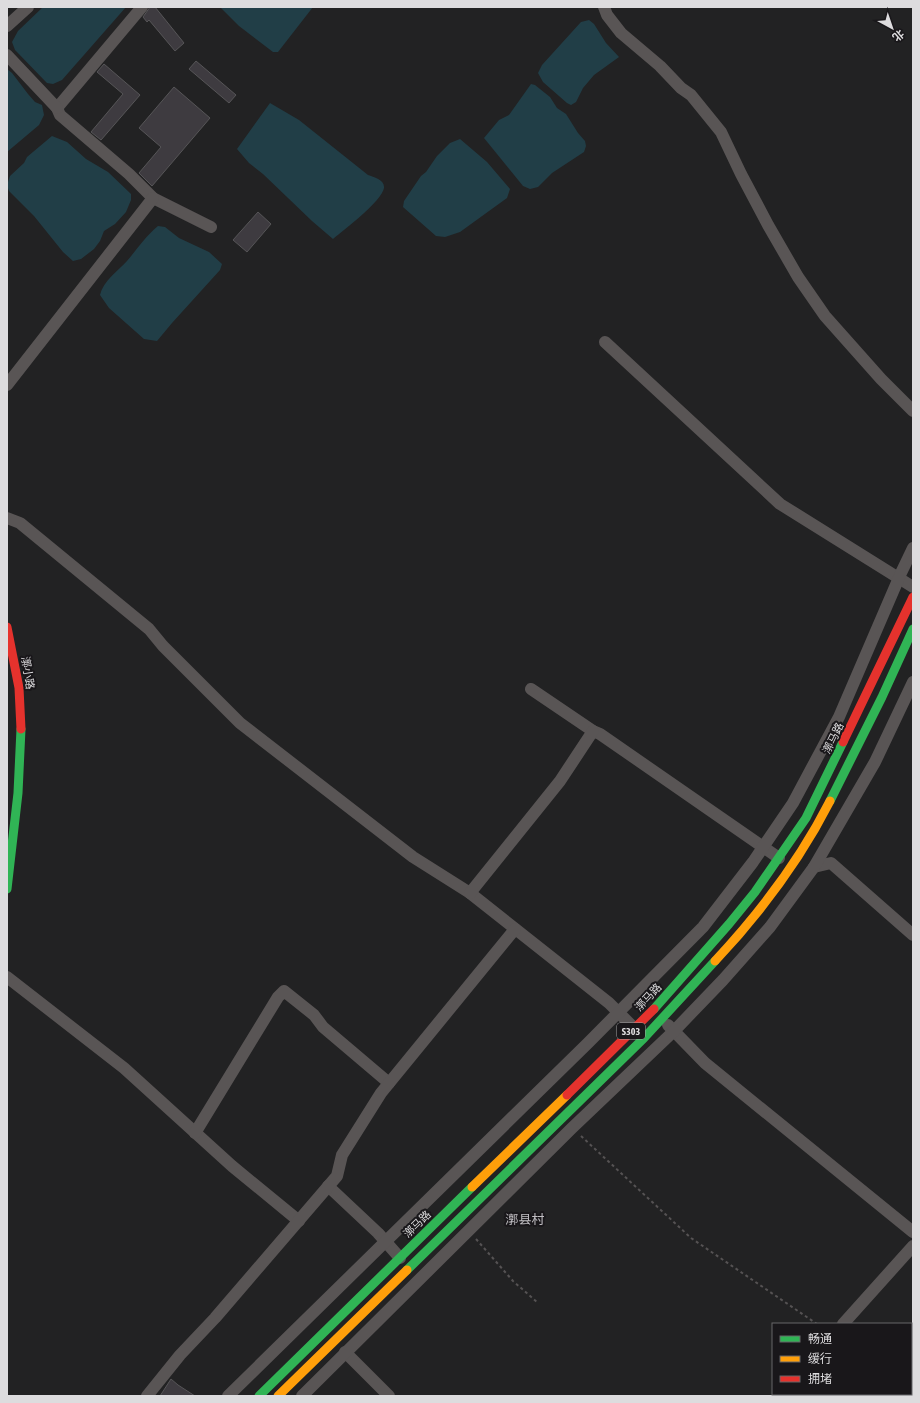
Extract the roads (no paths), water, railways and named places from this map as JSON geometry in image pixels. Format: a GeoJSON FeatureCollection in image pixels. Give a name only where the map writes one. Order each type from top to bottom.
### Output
{"type":"FeatureCollection","features":[{"type":"Feature","properties":{"kind":"main road","name":"漷马路"},"geometry":{"type":"LineString","coordinates":[[259,1396],[653,1010],[729,924],[780,858],[806,818],[869,691],[913,597]]}},
{"type":"Feature","properties":{"kind":"main road","name":"漷小路"},"geometry":{"type":"LineString","coordinates":[[7,628],[20,696],[21,725],[20,760],[7,889]]}},
{"type":"Feature","properties":{"kind":"main road","name":"S303"},"geometry":{"type":"LineString","coordinates":[[278,1396],[662,1019],[743,931],[784,878],[818,825],[882,697],[913,629]]}},
{"type":"Feature","properties":{"kind":"street"},"geometry":{"type":"LineString","coordinates":[[7,26],[28,7]]}},
{"type":"Feature","properties":{"kind":"street"},"geometry":{"type":"LineString","coordinates":[[57,108],[94,62],[142,7]]}},
{"type":"Feature","properties":{"kind":"street"},"geometry":{"type":"LineString","coordinates":[[604,7],[607,15],[621,33],[660,66],[681,88],[691,95],[721,132],[768,225],[798,277],[820,309],[881,379],[913,411]]}},
{"type":"Feature","properties":{"kind":"street"},"geometry":{"type":"LineString","coordinates":[[7,55],[57,108],[60,115],[129,174],[153,198],[211,227]]}},
{"type":"Feature","properties":{"kind":"street"},"geometry":{"type":"LineString","coordinates":[[7,385],[153,198]]}},
{"type":"Feature","properties":{"kind":"street"},"geometry":{"type":"LineString","coordinates":[[605,342],[780,504],[913,587]]}},
{"type":"Feature","properties":{"kind":"street"},"geometry":{"type":"LineString","coordinates":[[7,518],[20,523],[149,629],[163,646],[240,723],[413,857],[470,893],[609,1003],[634,1028]]}},
{"type":"Feature","properties":{"kind":"street"},"geometry":{"type":"LineString","coordinates":[[228,1396],[618,1013],[703,927],[793,803],[839,717],[913,548]]}},
{"type":"Feature","properties":{"kind":"street"},"geometry":{"type":"LineString","coordinates":[[302,1396],[572,1128],[674,1031],[723,980],[770,927],[814,868],[875,762],[913,682]]}},
{"type":"Feature","properties":{"kind":"street"},"geometry":{"type":"LineString","coordinates":[[531,690],[593,731],[600,734],[780,858]]}},
{"type":"Feature","properties":{"kind":"street"},"geometry":{"type":"LineString","coordinates":[[470,893],[560,781],[593,731]]}},
{"type":"Feature","properties":{"kind":"street"},"geometry":{"type":"LineString","coordinates":[[814,868],[831,863],[913,935]]}},
{"type":"Feature","properties":{"kind":"street"},"geometry":{"type":"LineString","coordinates":[[147,1396],[180,1355],[337,1176],[342,1155],[381,1093],[515,929]]}},
{"type":"Feature","properties":{"kind":"street"},"geometry":{"type":"LineString","coordinates":[[7,978],[124,1068],[232,1166],[299,1221]]}},
{"type":"Feature","properties":{"kind":"street"},"geometry":{"type":"LineString","coordinates":[[195,1133],[278,997],[284,991],[314,1015],[328,1031],[389,1083]]}},
{"type":"Feature","properties":{"kind":"street"},"geometry":{"type":"LineString","coordinates":[[653,1010],[705,1063],[913,1232]]}},
{"type":"Feature","properties":{"kind":"street"},"geometry":{"type":"LineString","coordinates":[[328,1186],[400,1258]]}},
{"type":"Feature","properties":{"kind":"street"},"geometry":{"type":"LineString","coordinates":[[844,1323],[913,1246]]}},
{"type":"Feature","properties":{"kind":"street"},"geometry":{"type":"LineString","coordinates":[[345,1352],[390,1396]]}},
{"type":"Feature","properties":{"kind":"water"},"geometry":{"type":"Polygon","coordinates":[[[43,7],[126,7],[62,80],[53,84],[47,83],[15,50],[12,42],[18,31],[43,7]]]}},
{"type":"Feature","properties":{"kind":"water"},"geometry":{"type":"Polygon","coordinates":[[[220,7],[313,7],[278,52],[273,52],[239,26],[220,7]]]}},
{"type":"Feature","properties":{"kind":"water"},"geometry":{"type":"Polygon","coordinates":[[[589,20],[594,24],[606,43],[619,57],[594,75],[583,88],[576,102],[571,105],[543,82],[538,73],[542,65],[581,22],[589,20]]]}},
{"type":"Feature","properties":{"kind":"water"},"geometry":{"type":"Polygon","coordinates":[[[7,69],[12,73],[35,102],[42,105],[44,115],[39,125],[7,152],[7,69]]]}},
{"type":"Feature","properties":{"kind":"water"},"geometry":{"type":"Polygon","coordinates":[[[531,84],[535,85],[550,97],[557,108],[566,114],[585,141],[586,146],[584,152],[552,173],[538,187],[530,189],[523,186],[484,138],[499,120],[509,115],[531,84]]]}},
{"type":"Feature","properties":{"kind":"water"},"geometry":{"type":"Polygon","coordinates":[[[270,103],[299,120],[368,175],[379,179],[384,185],[382,194],[377,200],[362,215],[333,239],[263,174],[249,163],[237,149],[270,103]]]}},
{"type":"Feature","properties":{"kind":"water"},"geometry":{"type":"Polygon","coordinates":[[[52,136],[67,142],[86,159],[108,172],[131,194],[131,200],[126,212],[115,224],[104,231],[100,241],[94,249],[81,259],[73,261],[63,252],[34,216],[9,191],[7,185],[10,176],[24,163],[27,157],[52,136]]]}},
{"type":"Feature","properties":{"kind":"water"},"geometry":{"type":"Polygon","coordinates":[[[460,139],[487,162],[510,189],[507,198],[460,232],[445,237],[436,236],[403,207],[404,201],[437,156],[450,143],[460,139]]]}},
{"type":"Feature","properties":{"kind":"water"},"geometry":{"type":"Polygon","coordinates":[[[158,226],[165,227],[179,238],[209,252],[222,264],[220,270],[157,341],[144,339],[109,308],[100,295],[107,281],[127,261],[145,238],[158,226]]]}},
{"type":"Feature","properties":{"kind":"district","name":"漷县村"},"geometry":{"type":"Point","coordinates":[525,1219]}}]}
